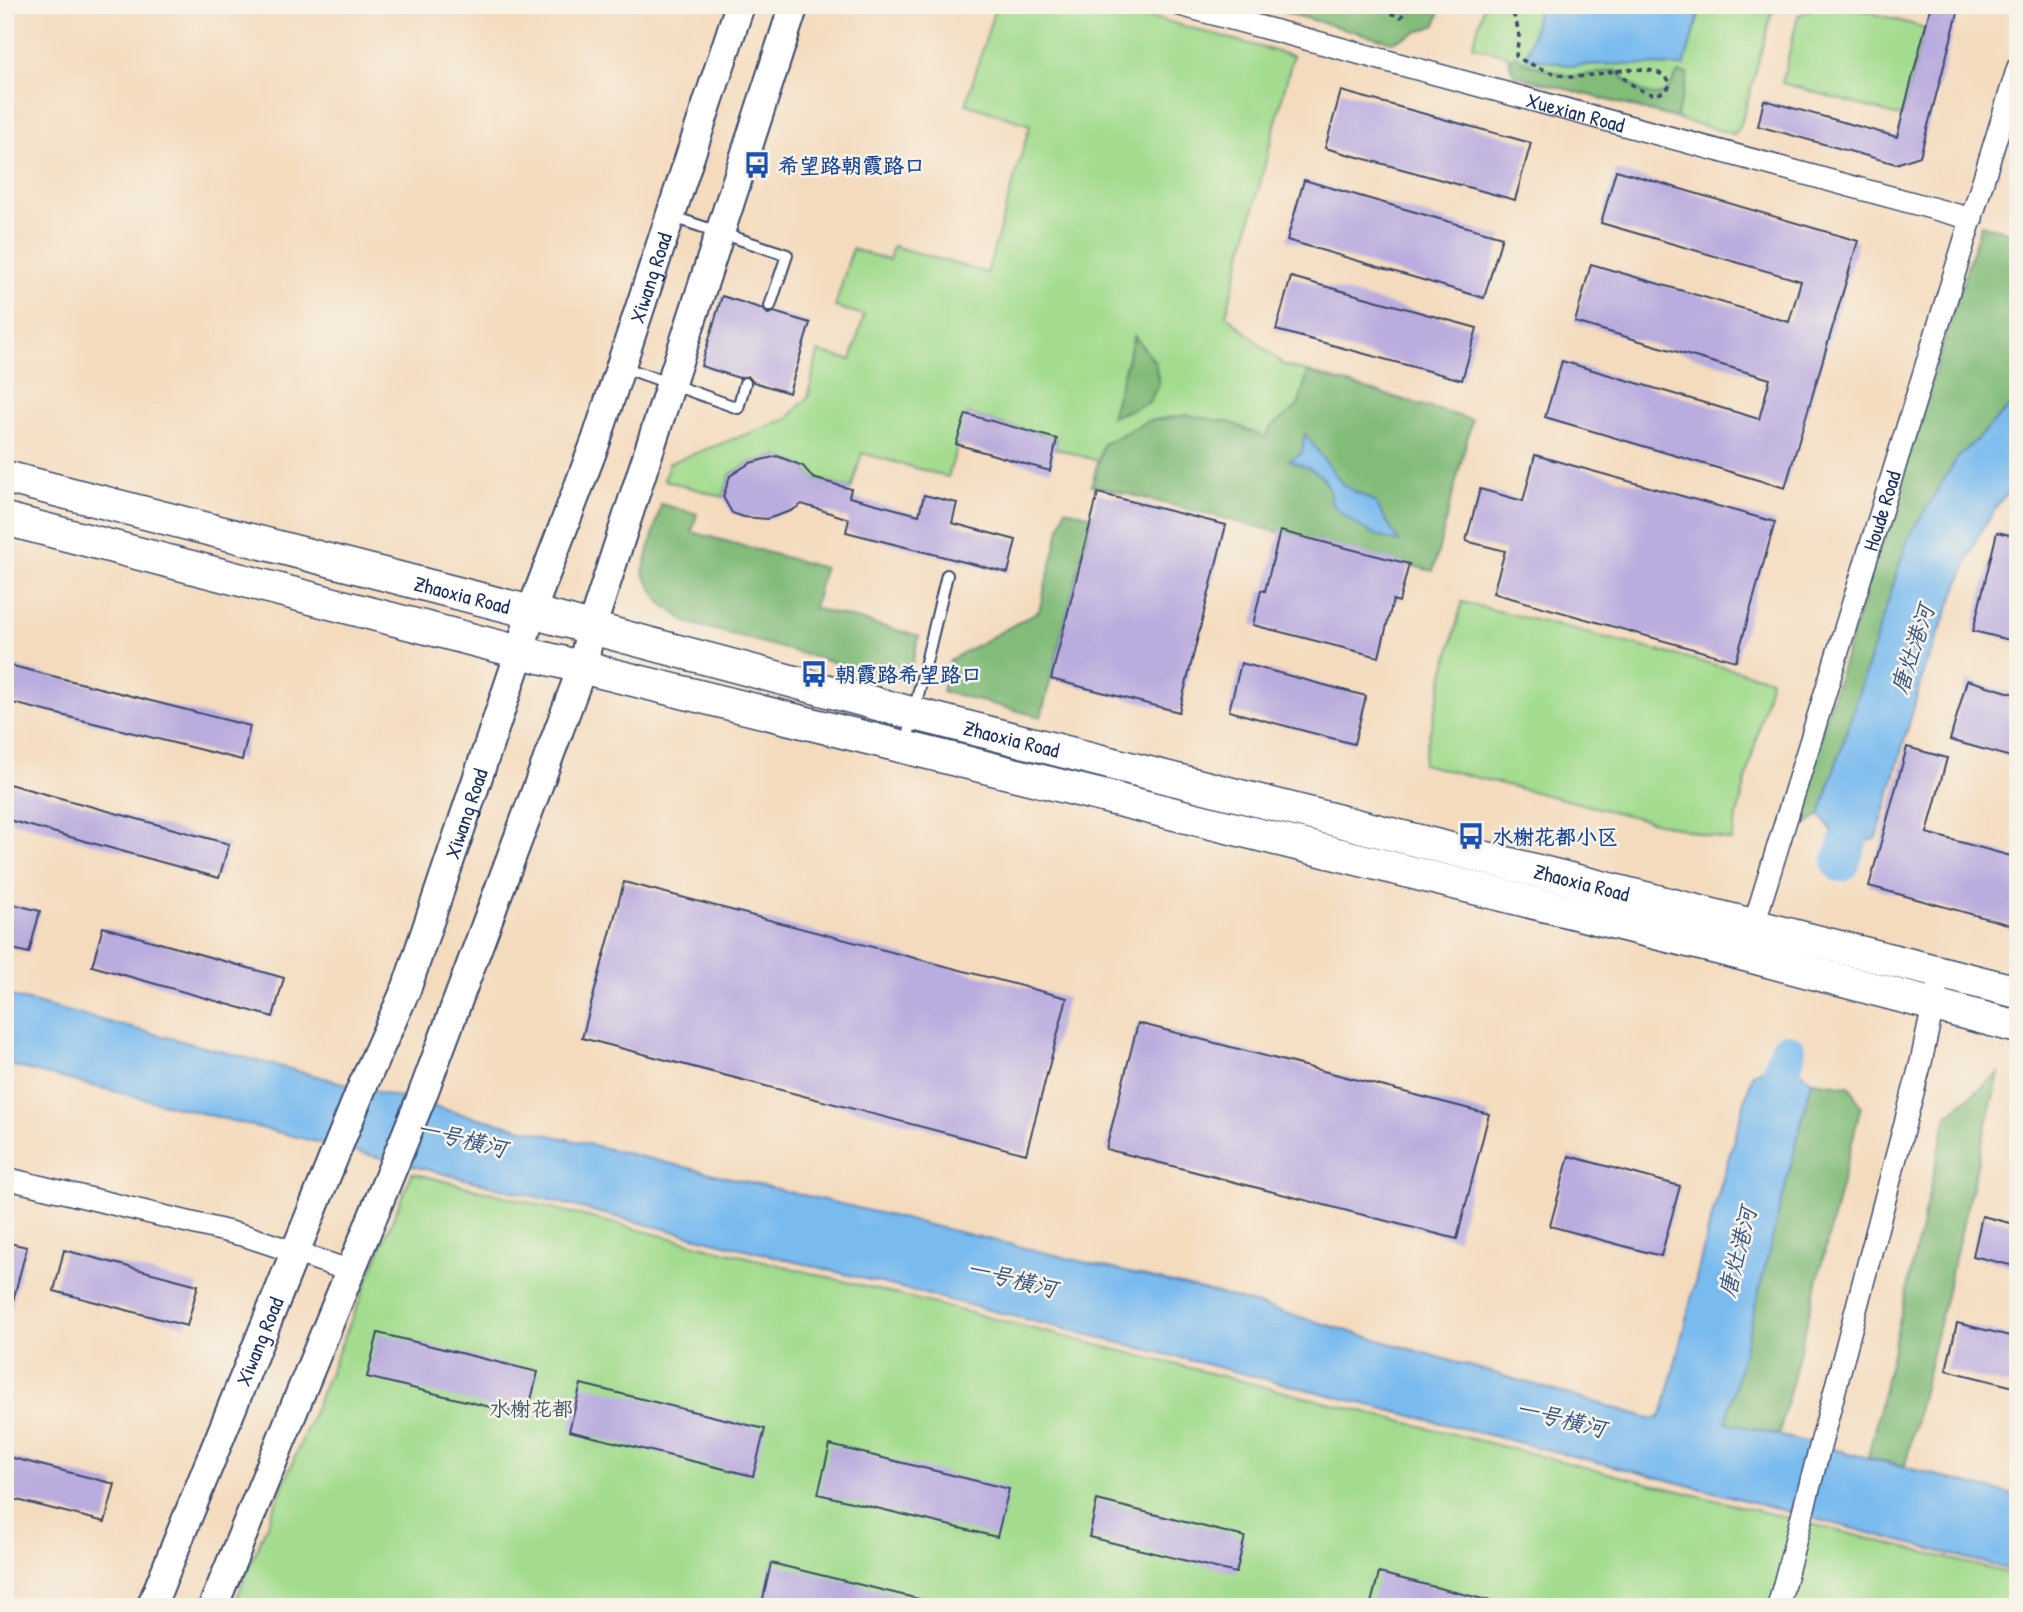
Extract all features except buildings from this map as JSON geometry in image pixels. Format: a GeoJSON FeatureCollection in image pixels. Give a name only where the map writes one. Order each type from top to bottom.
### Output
{"type":"FeatureCollection","features":[{"type":"Feature","properties":{"kind":"main road","name":"Xiwang Road"},"geometry":{"type":"LineString","coordinates":[[151,1607],[363,1085],[407,987],[520,652],[531,612],[596,441],[740,5]]}},
{"type":"Feature","properties":{"kind":"main road"},"geometry":{"type":"LineString","coordinates":[[213,1607],[391,1175],[582,667],[591,629],[794,5]]}},
{"type":"Feature","properties":{"kind":"main road","name":"Zhaoxia Road"},"geometry":{"type":"LineString","coordinates":[[5,477],[915,714],[2018,992]]}},
{"type":"Feature","properties":{"kind":"main road","name":"Zhaoxia Road"},"geometry":{"type":"LineString","coordinates":[[5,519],[520,652],[1745,955],[2018,1027]]}},
{"type":"Feature","properties":{"kind":"street","name":"Xuexian Road"},"geometry":{"type":"LineString","coordinates":[[1180,5],[1972,219]]}},
{"type":"Feature","properties":{"kind":"street","name":"Houde Road"},"geometry":{"type":"LineString","coordinates":[[1745,955],[2018,67]]}},
{"type":"Feature","properties":{"kind":"street"},"geometry":{"type":"LineString","coordinates":[[1778,1607],[1922,1062],[1940,973]]}},
{"type":"Feature","properties":{"kind":"street"},"geometry":{"type":"LineString","coordinates":[[5,1178],[246,1236],[351,1270]]}},
{"type":"Feature","properties":{"kind":"lane"},"geometry":{"type":"LineString","coordinates":[[670,216],[787,255],[770,306]]}},
{"type":"Feature","properties":{"kind":"lane"},"geometry":{"type":"LineString","coordinates":[[621,366],[738,408],[745,383]]}},
{"type":"Feature","properties":{"kind":"lane"},"geometry":{"type":"LineString","coordinates":[[906,748],[947,575]]}},
{"type":"Feature","properties":{"kind":"path"},"geometry":{"type":"LineString","coordinates":[[1386,5],[1388,12],[1401,17],[1412,5]]}},
{"type":"Feature","properties":{"kind":"path"},"geometry":{"type":"LineString","coordinates":[[1508,5],[1516,20],[1519,36],[1516,56],[1525,62],[1571,77],[1616,70],[1654,71],[1666,76],[1671,83],[1668,90],[1662,94],[1653,94],[1628,83],[1616,70]]}},
{"type":"Feature","properties":{"kind":"green space"},"geometry":{"type":"Polygon","coordinates":[[[996,5],[1107,5],[1293,56],[1226,315],[1284,365],[1472,420],[1280,531],[1092,485],[1098,461],[1055,448],[1057,439],[967,414],[948,477],[862,453],[851,489],[813,478],[803,466],[777,456],[750,463],[730,475],[723,497],[664,480],[669,463],[787,419],[808,397],[818,352],[851,360],[864,315],[835,307],[852,249],[889,260],[893,246],[987,273],[1030,125],[966,104],[996,5]]]}},
{"type":"Feature","properties":{"kind":"green space"},"geometry":{"type":"Polygon","coordinates":[[[1286,5],[1441,5],[1436,25],[1392,42],[1284,12],[1286,5]]]}},
{"type":"Feature","properties":{"kind":"green space"},"geometry":{"type":"Polygon","coordinates":[[[1484,5],[1774,5],[1741,124],[1734,134],[1514,75],[1507,55],[1473,46],[1484,5]]]}},
{"type":"Feature","properties":{"kind":"green space"},"geometry":{"type":"Polygon","coordinates":[[[1818,5],[1844,5],[1925,28],[1902,117],[1782,83],[1798,16],[1818,5]]]}},
{"type":"Feature","properties":{"kind":"green space"},"geometry":{"type":"Polygon","coordinates":[[[1516,56],[1525,62],[1571,77],[1616,70],[1626,80],[1652,95],[1665,92],[1678,73],[1688,74],[1676,118],[1514,75],[1509,60],[1516,56]]]}},
{"type":"Feature","properties":{"kind":"green space"},"geometry":{"type":"Polygon","coordinates":[[[1981,224],[2018,235],[2018,398],[1956,460],[1908,538],[1820,815],[1789,835],[1981,224]]]}},
{"type":"Feature","properties":{"kind":"green space"},"geometry":{"type":"Polygon","coordinates":[[[1134,336],[1155,362],[1159,384],[1148,403],[1111,417],[1134,336]]]}},
{"type":"Feature","properties":{"kind":"green space"},"geometry":{"type":"Polygon","coordinates":[[[1308,372],[1472,420],[1433,571],[1092,485],[1103,444],[1148,421],[1186,415],[1230,422],[1265,438],[1271,427],[1298,406],[1308,372]],[[1305,434],[1302,453],[1290,460],[1318,471],[1331,490],[1398,541],[1389,527],[1343,485],[1305,434]]]}},
{"type":"Feature","properties":{"kind":"green space"},"geometry":{"type":"Polygon","coordinates":[[[661,504],[697,514],[692,532],[824,568],[814,608],[919,636],[907,682],[686,622],[660,602],[643,573],[661,504]]]}},
{"type":"Feature","properties":{"kind":"green space"},"geometry":{"type":"Polygon","coordinates":[[[1065,509],[1092,516],[1041,717],[942,691],[950,660],[1039,611],[1065,509]]]}},
{"type":"Feature","properties":{"kind":"green space"},"geometry":{"type":"Polygon","coordinates":[[[1462,602],[1771,679],[1731,841],[1422,764],[1462,602]]]}},
{"type":"Feature","properties":{"kind":"green space"},"geometry":{"type":"Polygon","coordinates":[[[1999,1073],[1905,1466],[1868,1457],[1947,1115],[1999,1073]]]}},
{"type":"Feature","properties":{"kind":"green space"},"geometry":{"type":"Polygon","coordinates":[[[1812,1081],[1849,1086],[1861,1106],[1779,1434],[1725,1423],[1812,1081]]]}},
{"type":"Feature","properties":{"kind":"green space","name":"水榭花都"},"geometry":{"type":"Polygon","coordinates":[[[412,1173],[2018,1576],[2018,1607],[233,1607],[412,1173]]]}},
{"type":"Feature","properties":{"kind":"water"},"geometry":{"type":"Polygon","coordinates":[[[1539,5],[1662,5],[1699,15],[1684,66],[1573,66],[1527,57],[1539,5]]]}},
{"type":"Feature","properties":{"kind":"water"},"geometry":{"type":"Polygon","coordinates":[[[2018,398],[2018,479],[1998,504],[1977,538],[1924,670],[1877,838],[1846,849],[1820,815],[1908,538],[1956,460],[2018,398]]]}},
{"type":"Feature","properties":{"kind":"water"},"geometry":{"type":"Polygon","coordinates":[[[1305,434],[1343,485],[1375,502],[1399,542],[1379,536],[1354,523],[1331,503],[1328,485],[1319,474],[1289,460],[1302,453],[1305,434]]]}},
{"type":"Feature","properties":{"kind":"water","name":"一号横河"},"geometry":{"type":"Polygon","coordinates":[[[5,995],[462,1114],[1223,1295],[1653,1419],[1660,1417],[1664,1409],[1707,1234],[1753,1073],[1785,1058],[1812,1081],[1726,1422],[2018,1496],[2018,1572],[1657,1477],[5,1064],[5,995]]]}},
{"type":"Feature","properties":{"kind":"waterway","name":"唐灶港河"},"geometry":{"type":"LineString","coordinates":[[1841,863],[1862,799]]}},
{"type":"Feature","properties":{"kind":"waterway","name":"唐灶港河"},"geometry":{"type":"LineString","coordinates":[[1772,1109],[1787,1052]]}},
{"type":"Feature","properties":{"kind":"place","name":"希望路朝霞路口"},"geometry":{"type":"Point","coordinates":[757,165]}},
{"type":"Feature","properties":{"kind":"place","name":"朝霞路希望路口"},"geometry":{"type":"Point","coordinates":[814,674]}},
{"type":"Feature","properties":{"kind":"place","name":"水榭花都小区"},"geometry":{"type":"Point","coordinates":[1471,836]}}]}
